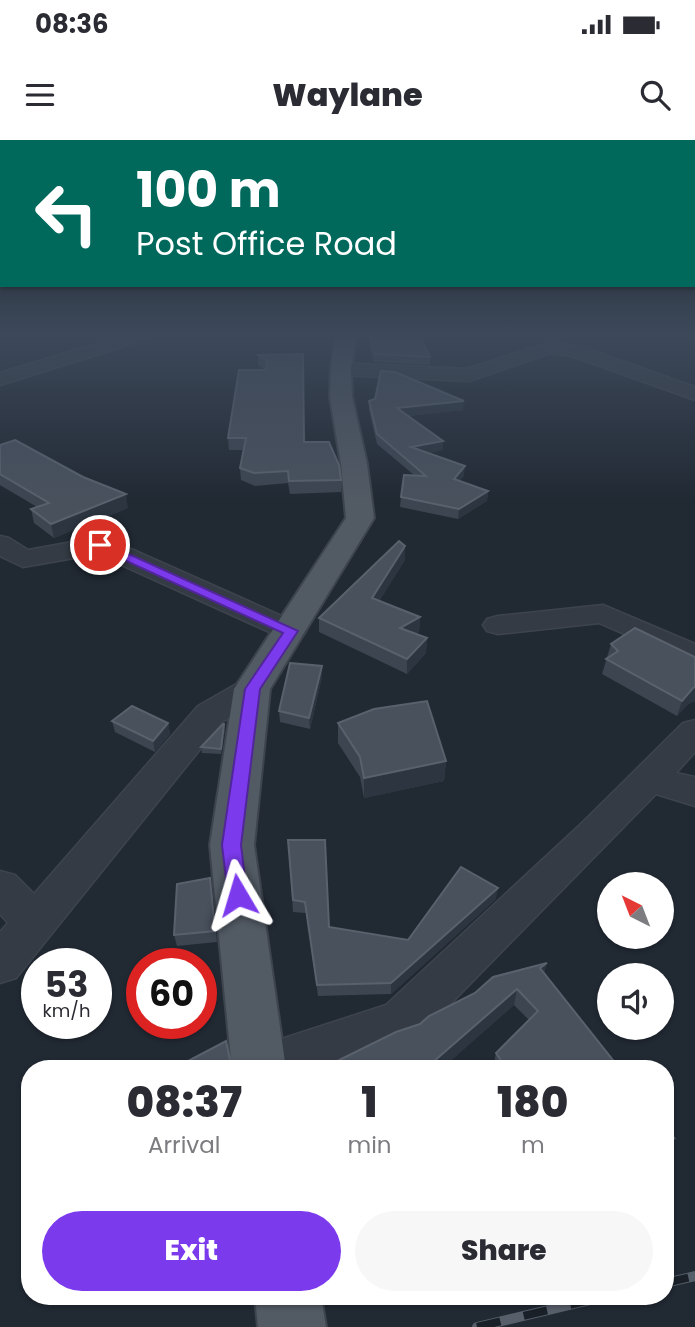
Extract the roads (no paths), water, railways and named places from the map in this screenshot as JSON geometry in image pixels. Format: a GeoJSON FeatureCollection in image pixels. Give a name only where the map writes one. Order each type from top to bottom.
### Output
{"type":"FeatureCollection","features":[{"type":"Feature","properties":{"kind":"main road"},"geometry":{"type":"LineString","coordinates":[[258,1060],[232,845],[252,689],[291,631],[359,518],[355,464],[341,390]]}},
{"type":"Feature","properties":{"kind":"main road"},"geometry":{"type":"LineString","coordinates":[[289,1305],[292,1327]]}},
{"type":"Feature","properties":{"kind":"street"},"geometry":{"type":"LineString","coordinates":[[0,544],[23,559],[100,545],[291,631]]}},
{"type":"Feature","properties":{"kind":"street"},"geometry":{"type":"LineString","coordinates":[[498,625],[603,614],[695,656]]}},
{"type":"Feature","properties":{"kind":"street"},"geometry":{"type":"LineString","coordinates":[[0,964],[209,714],[252,689]]}},
{"type":"Feature","properties":{"kind":"street"},"geometry":{"type":"LineString","coordinates":[[286,1060],[401,1022],[695,731]]}},
{"type":"Feature","properties":{"kind":"street"},"geometry":{"type":"LineString","coordinates":[[648,780],[687,788],[695,793]]}},
{"type":"Feature","properties":{"kind":"street"},"geometry":{"type":"LineString","coordinates":[[0,887],[36,923]]}},
{"type":"Feature","properties":{"kind":"railway"},"geometry":{"type":"LineString","coordinates":[[674,1281],[695,1276]]}},
{"type":"Feature","properties":{"kind":"railway"},"geometry":{"type":"LineString","coordinates":[[477,1327],[569,1305]]}}]}
